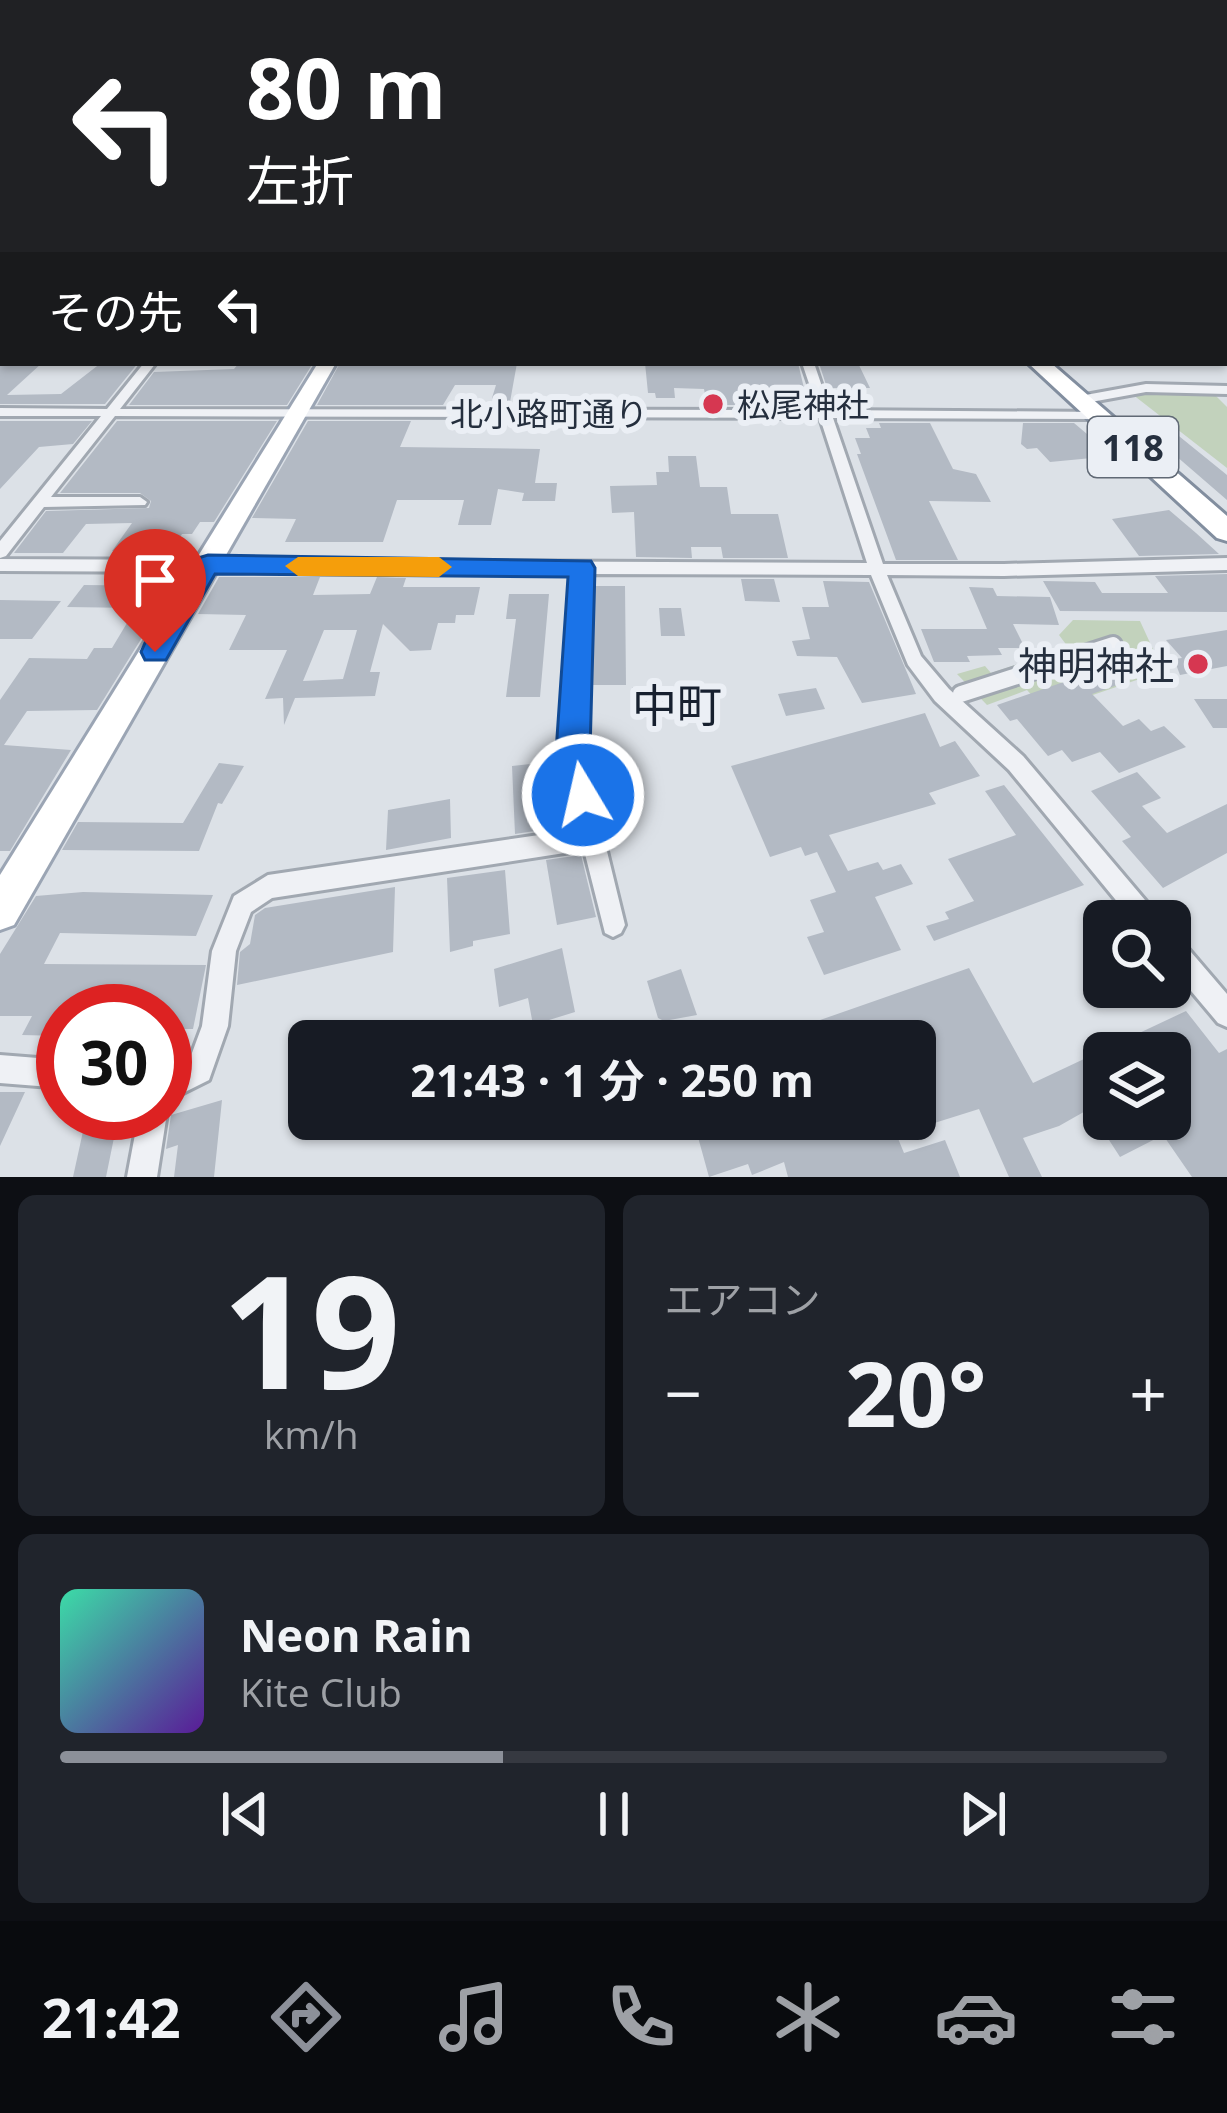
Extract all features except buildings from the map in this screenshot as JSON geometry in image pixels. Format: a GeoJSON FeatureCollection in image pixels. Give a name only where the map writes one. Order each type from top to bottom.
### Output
{"type":"FeatureCollection","features":[{"type":"Feature","properties":{"kind":"highway","name":"118"},"geometry":{"type":"LineString","coordinates":[[1041,366],[1227,531]]}},
{"type":"Feature","properties":{"kind":"main road"},"geometry":{"type":"LineString","coordinates":[[0,911],[325,366]]}},
{"type":"Feature","properties":{"kind":"street"},"geometry":{"type":"LineString","coordinates":[[0,552],[148,366]]}},
{"type":"Feature","properties":{"kind":"street"},"geometry":{"type":"LineString","coordinates":[[809,366],[877,570],[921,670],[1016,763],[1130,900]]}},
{"type":"Feature","properties":{"kind":"street","name":"北小路町通り"},"geometry":{"type":"LineString","coordinates":[[0,412],[825,413],[1089,407],[1145,388],[1227,390]]}},
{"type":"Feature","properties":{"kind":"street"},"geometry":{"type":"LineString","coordinates":[[39,502],[140,502]]}},
{"type":"Feature","properties":{"kind":"street"},"geometry":{"type":"LineString","coordinates":[[0,565],[877,570],[1227,564]]}},
{"type":"Feature","properties":{"kind":"street"},"geometry":{"type":"LineString","coordinates":[[581,568],[573,752],[613,926]]}},
{"type":"Feature","properties":{"kind":"street"},"geometry":{"type":"LineString","coordinates":[[962,694],[1114,645]]}},
{"type":"Feature","properties":{"kind":"street"},"geometry":{"type":"LineString","coordinates":[[192,1074],[199,1070],[215,1026],[224,951],[242,904],[268,887],[592,838]]}},
{"type":"Feature","properties":{"kind":"street"},"geometry":{"type":"LineString","coordinates":[[1191,972],[1227,1014]]}},
{"type":"Feature","properties":{"kind":"street"},"geometry":{"type":"LineString","coordinates":[[0,1069],[36,1072]]}},
{"type":"Feature","properties":{"kind":"street"},"geometry":{"type":"LineString","coordinates":[[142,1177],[148,1140]]}},
{"type":"Feature","properties":{"kind":"green space"},"geometry":{"type":"Polygon","coordinates":[[[1211,391],[1227,407],[1227,468],[1132,394],[1211,391]]]}},
{"type":"Feature","properties":{"kind":"green space"},"geometry":{"type":"Polygon","coordinates":[[[1073,620],[1140,621],[1163,671],[1046,711],[1027,690],[987,705],[957,674],[985,666],[991,673],[1068,647],[1059,635],[1073,620]]]}},
{"type":"Feature","properties":{"kind":"slow traffic"},"geometry":{"type":"LineString","coordinates":[[298,566],[439,567]]}},
{"type":"Feature","properties":{"kind":"place","name":"松尾神社"},"geometry":{"type":"Point","coordinates":[713,404]}},
{"type":"Feature","properties":{"kind":"place","name":"神明神社"},"geometry":{"type":"Point","coordinates":[1198,664]}},
{"type":"Feature","properties":{"kind":"district","name":"中町"},"geometry":{"type":"Point","coordinates":[677,704]}},
{"type":"Feature","properties":{"kind":"route"},"geometry":{"type":"LineString","coordinates":[[155,652],[208,565],[581,568],[573,752],[583,795]]}}]}
